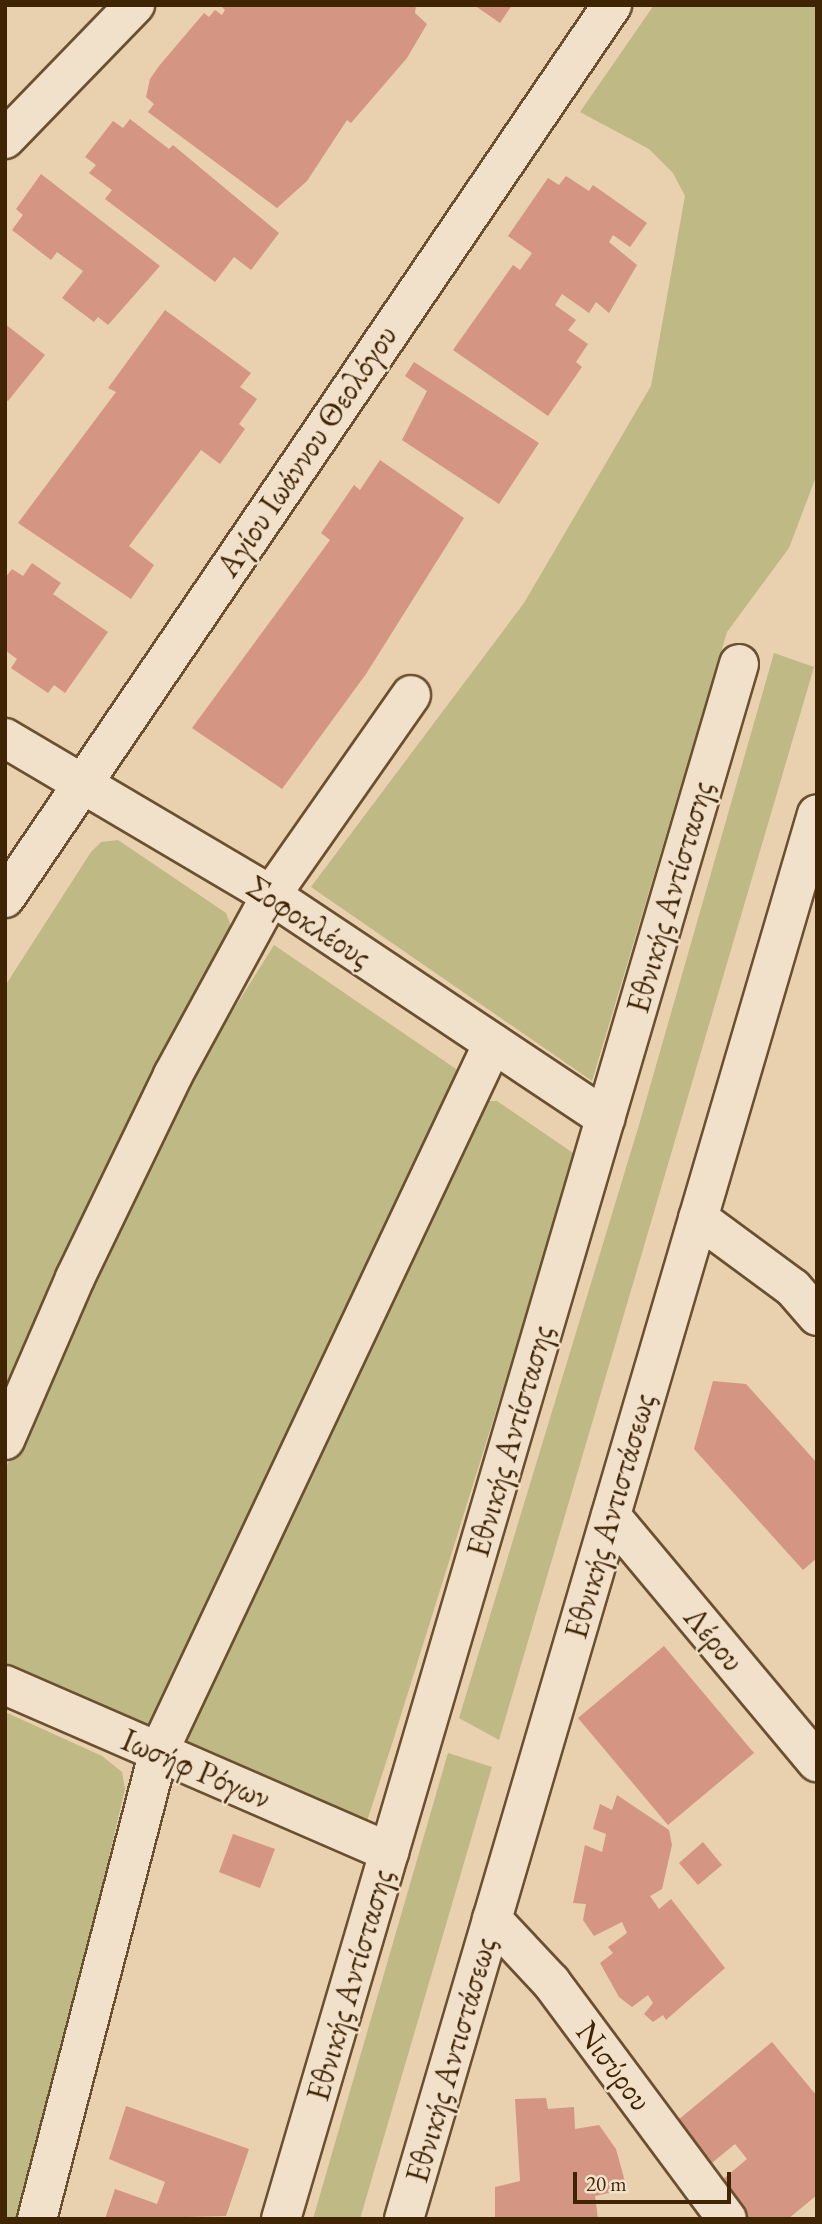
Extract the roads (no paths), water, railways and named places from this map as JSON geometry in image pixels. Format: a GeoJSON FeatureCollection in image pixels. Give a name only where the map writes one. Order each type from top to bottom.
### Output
{"type":"FeatureCollection","features":[{"type":"Feature","properties":{"kind":"street"},"geometry":{"type":"LineString","coordinates":[[5,139],[135,5]]}},
{"type":"Feature","properties":{"kind":"street","name":"Αγίου Ιωάννου Θεολόγου"},"geometry":{"type":"LineString","coordinates":[[5,898],[79,785],[612,5]]}},
{"type":"Feature","properties":{"kind":"street","name":"Εθνικής Αντίστασης"},"geometry":{"type":"LineString","coordinates":[[281,2219],[739,664]]}},
{"type":"Feature","properties":{"kind":"street"},"geometry":{"type":"LineString","coordinates":[[5,1440],[75,1278],[173,1075],[271,895],[411,695]]}},
{"type":"Feature","properties":{"kind":"street","name":"Σοφοκλέους"},"geometry":{"type":"LineString","coordinates":[[5,738],[79,785],[271,895],[605,1118]]}},
{"type":"Feature","properties":{"kind":"street","name":"Εθνικής Αντιστάσεως"},"geometry":{"type":"LineString","coordinates":[[404,2219],[817,814]]}},
{"type":"Feature","properties":{"kind":"street"},"geometry":{"type":"LineString","coordinates":[[37,2219],[158,1753],[493,1043]]}},
{"type":"Feature","properties":{"kind":"street"},"geometry":{"type":"LineString","coordinates":[[698,1218],[793,1288],[817,1316]]}},
{"type":"Feature","properties":{"kind":"street","name":"Λέρου"},"geometry":{"type":"LineString","coordinates":[[611,1516],[817,1762]]}},
{"type":"Feature","properties":{"kind":"street","name":"Ιωσήφ Ρόγων"},"geometry":{"type":"LineString","coordinates":[[5,1685],[388,1852]]}},
{"type":"Feature","properties":{"kind":"street","name":"Νισύρου"},"geometry":{"type":"LineString","coordinates":[[492,1919],[551,1982],[727,2219]]}}]}
